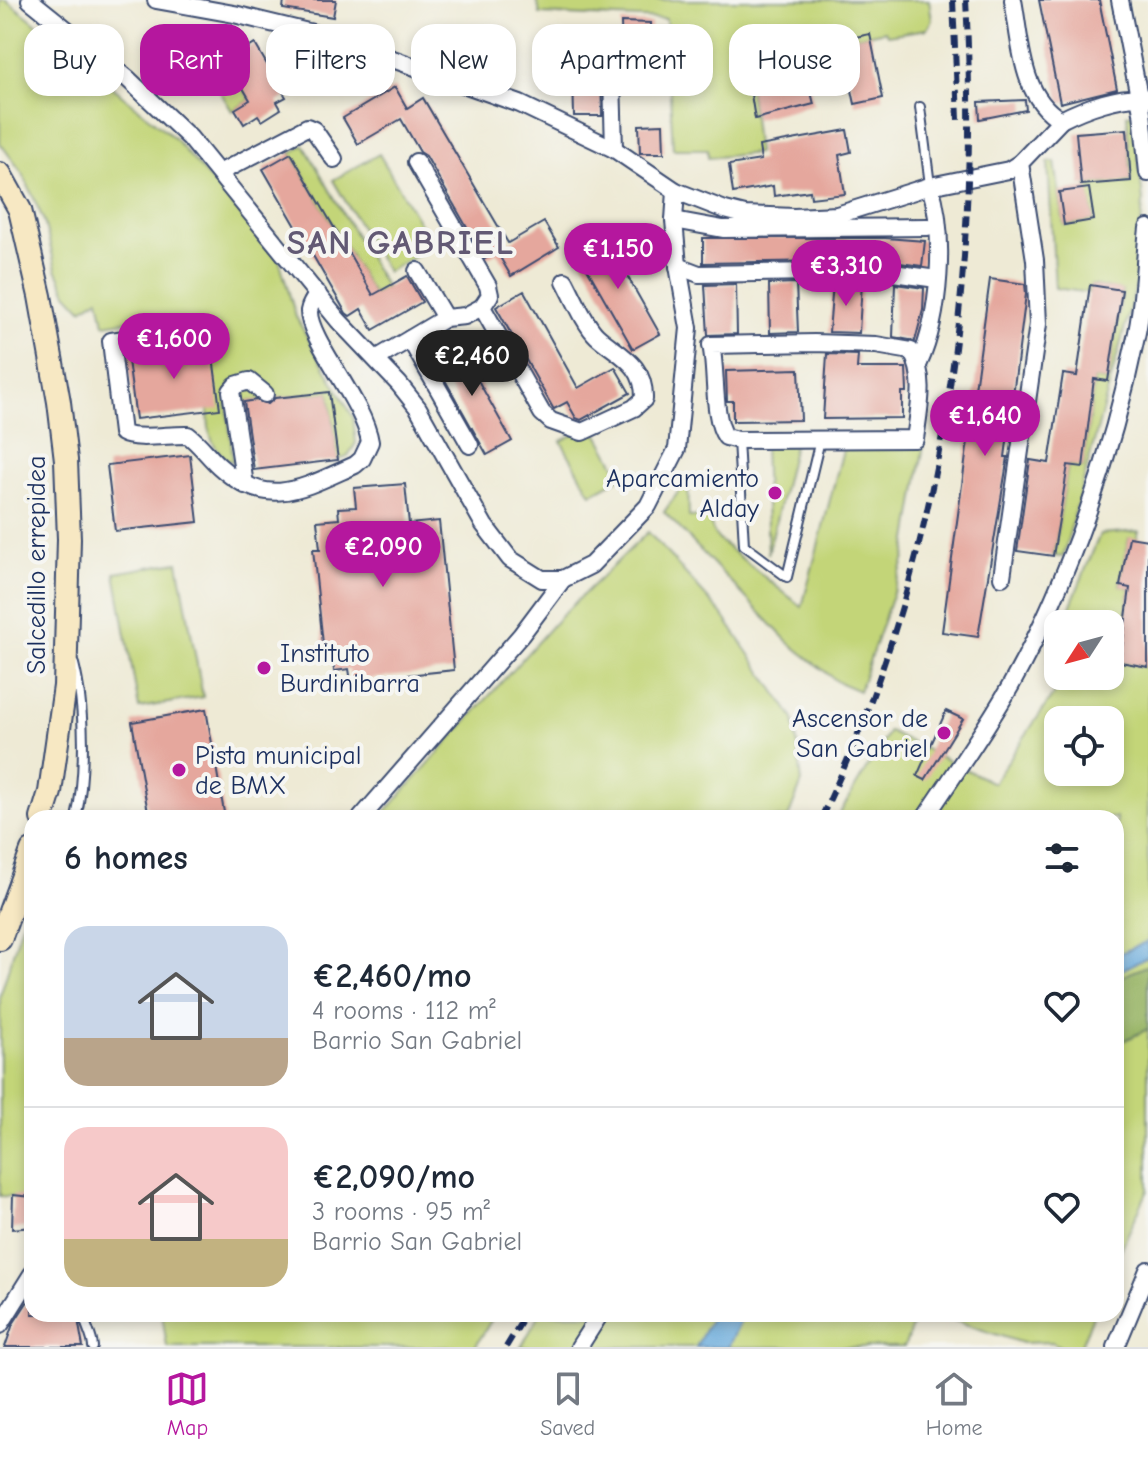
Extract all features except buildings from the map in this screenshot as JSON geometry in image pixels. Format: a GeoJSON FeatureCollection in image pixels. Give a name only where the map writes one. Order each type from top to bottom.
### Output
{"type":"FeatureCollection","features":[{"type":"Feature","properties":{"kind":"street"},"geometry":{"type":"LineString","coordinates":[[30,0],[127,78],[190,138],[318,294],[418,408],[484,525],[510,559],[542,579],[563,579],[591,565],[648,506],[677,449],[689,328],[678,266],[674,220],[676,191]]}},
{"type":"Feature","properties":{"kind":"street"},"geometry":{"type":"LineString","coordinates":[[156,0],[190,3],[333,38],[520,104],[614,149],[676,191],[745,215],[837,215],[930,186],[1009,170],[1067,122],[1114,101],[1143,98]]}},
{"type":"Feature","properties":{"kind":"street"},"geometry":{"type":"LineString","coordinates":[[1013,0],[1029,85],[1046,111],[1067,122]]}},
{"type":"Feature","properties":{"kind":"street"},"geometry":{"type":"LineString","coordinates":[[1120,0],[1143,98],[1148,173]]}},
{"type":"Feature","properties":{"kind":"street"},"geometry":{"type":"LineString","coordinates":[[613,96],[614,149]]}},
{"type":"Feature","properties":{"kind":"street"},"geometry":{"type":"LineString","coordinates":[[219,173],[307,127],[314,130],[334,159]]}},
{"type":"Feature","properties":{"kind":"street"},"geometry":{"type":"LineString","coordinates":[[376,359],[445,318],[465,316],[482,307],[490,295],[488,286],[416,162]]}},
{"type":"Feature","properties":{"kind":"street"},"geometry":{"type":"LineString","coordinates":[[1002,577],[1038,324],[1035,260],[1020,163]]}},
{"type":"Feature","properties":{"kind":"street","name":"Salcedillo errepidea"},"geometry":{"type":"LineString","coordinates":[[0,174],[20,210],[40,296],[66,460],[69,539],[65,686],[50,792],[44,810]]}},
{"type":"Feature","properties":{"kind":"street"},"geometry":{"type":"LineString","coordinates":[[711,345],[716,365],[720,429],[726,437],[738,440],[915,439],[920,399],[919,363],[926,347],[937,279],[939,234],[930,186]]}},
{"type":"Feature","properties":{"kind":"street"},"geometry":{"type":"LineString","coordinates":[[674,220],[723,229],[928,227]]}},
{"type":"Feature","properties":{"kind":"street"},"geometry":{"type":"LineString","coordinates":[[930,810],[1010,686],[1037,635],[1068,563],[1105,453],[1137,335],[1148,228]]}},
{"type":"Feature","properties":{"kind":"street"},"geometry":{"type":"LineString","coordinates":[[678,266],[699,274],[878,271],[937,279]]}},
{"type":"Feature","properties":{"kind":"street"},"geometry":{"type":"LineString","coordinates":[[417,271],[445,318]]}},
{"type":"Feature","properties":{"kind":"street"},"geometry":{"type":"LineString","coordinates":[[482,307],[542,413],[551,421],[582,432],[634,408],[644,399],[645,389],[637,371],[621,352],[595,335],[565,281]]}},
{"type":"Feature","properties":{"kind":"street"},"geometry":{"type":"LineString","coordinates":[[185,330],[111,341],[122,433],[129,437],[188,435],[219,466],[258,492],[274,494],[296,491],[355,465],[367,451],[368,432],[358,406],[314,330],[309,313],[318,294]]}},
{"type":"Feature","properties":{"kind":"street"},"geometry":{"type":"LineString","coordinates":[[689,328],[711,345],[876,345],[911,351],[919,363]]}},
{"type":"Feature","properties":{"kind":"street"},"geometry":{"type":"LineString","coordinates":[[410,339],[470,445]]}},
{"type":"Feature","properties":{"kind":"street"},"geometry":{"type":"LineString","coordinates":[[245,485],[231,391],[236,385],[249,381],[265,394]]}},
{"type":"Feature","properties":{"kind":"street"},"geometry":{"type":"LineString","coordinates":[[368,810],[521,635],[563,579]]}},
{"type":"Feature","properties":{"kind":"street"},"geometry":{"type":"LineString","coordinates":[[0,939],[24,871]]}},
{"type":"Feature","properties":{"kind":"street"},"geometry":{"type":"LineString","coordinates":[[1116,1347],[1148,1270]]}},
{"type":"Feature","properties":{"kind":"street"},"geometry":{"type":"LineString","coordinates":[[0,1325],[24,1287]]}},
{"type":"Feature","properties":{"kind":"street"},"geometry":{"type":"LineString","coordinates":[[579,1347],[595,1322]]}},
{"type":"Feature","properties":{"kind":"lane"},"geometry":{"type":"LineString","coordinates":[[920,107],[930,186]]}},
{"type":"Feature","properties":{"kind":"lane"},"geometry":{"type":"LineString","coordinates":[[738,440],[744,545],[787,577],[820,439]]}},
{"type":"Feature","properties":{"kind":"lane"},"geometry":{"type":"LineString","coordinates":[[67,636],[78,677],[82,709],[77,810]]}},
{"type":"Feature","properties":{"kind":"lane"},"geometry":{"type":"LineString","coordinates":[[7,912],[24,896]]}},
{"type":"Feature","properties":{"kind":"lane"},"geometry":{"type":"LineString","coordinates":[[85,1322],[92,1336],[93,1347]]}},
{"type":"Feature","properties":{"kind":"green space"},"geometry":{"type":"Polygon","coordinates":[[[0,0],[6,0],[37,24],[24,24],[24,96],[123,96],[174,138],[279,259],[296,317],[353,417],[356,443],[347,457],[338,460],[329,392],[227,404],[233,462],[219,451],[211,436],[208,418],[212,359],[206,331],[198,325],[172,320],[104,324],[99,298],[82,309],[67,293],[56,269],[44,221],[23,174],[0,143],[0,0]]]}},
{"type":"Feature","properties":{"kind":"green space"},"geometry":{"type":"Polygon","coordinates":[[[537,0],[929,0],[932,20],[927,29],[887,35],[885,31],[860,36],[860,24],[729,24],[729,96],[751,96],[757,153],[708,158],[708,149],[673,149],[670,96],[713,96],[713,24],[666,24],[666,19],[540,14],[537,0]]]}},
{"type":"Feature","properties":{"kind":"green space"},"geometry":{"type":"Polygon","coordinates":[[[223,96],[248,96],[250,100],[232,111],[223,96]]]}},
{"type":"Feature","properties":{"kind":"green space"},"geometry":{"type":"Polygon","coordinates":[[[1134,113],[1143,202],[1136,286],[1063,557],[1053,556],[1068,465],[1083,467],[1094,379],[1108,381],[1122,291],[1091,285],[1089,293],[1055,288],[1048,162],[1055,162],[1064,225],[1094,220],[1087,185],[1131,181],[1127,114],[1134,113]]]}},
{"type":"Feature","properties":{"kind":"green space"},"geometry":{"type":"Polygon","coordinates":[[[304,145],[386,288],[373,295],[291,153],[304,145]]]}},
{"type":"Feature","properties":{"kind":"green space"},"geometry":{"type":"Polygon","coordinates":[[[379,154],[433,246],[387,272],[333,180],[379,154]]]}},
{"type":"Feature","properties":{"kind":"green space"},"geometry":{"type":"Polygon","coordinates":[[[596,431],[622,477],[591,494],[561,441],[577,433],[596,431]]]}},
{"type":"Feature","properties":{"kind":"green space"},"geometry":{"type":"Polygon","coordinates":[[[924,444],[905,558],[859,691],[838,682],[788,642],[664,512],[679,491],[682,479],[688,479],[689,517],[708,516],[720,541],[802,607],[844,446],[924,444]]]}},
{"type":"Feature","properties":{"kind":"green space"},"geometry":{"type":"Polygon","coordinates":[[[764,445],[794,445],[768,554],[764,445]]]}},
{"type":"Feature","properties":{"kind":"green space"},"geometry":{"type":"Polygon","coordinates":[[[1139,531],[1137,539],[1129,538],[1120,585],[1130,588],[1124,632],[1124,610],[1069,610],[1100,534],[1139,531]]]}},
{"type":"Feature","properties":{"kind":"green space"},"geometry":{"type":"Polygon","coordinates":[[[648,532],[722,614],[794,719],[802,782],[791,810],[387,810],[557,620],[648,532]]]}},
{"type":"Feature","properties":{"kind":"green space"},"geometry":{"type":"Polygon","coordinates":[[[178,562],[203,697],[139,708],[115,573],[178,562]]]}},
{"type":"Feature","properties":{"kind":"green space"},"geometry":{"type":"Polygon","coordinates":[[[1124,663],[1148,667],[1148,1190],[1124,1242],[1124,810],[842,810],[889,731],[993,783],[1044,708],[1044,786],[1124,786],[1124,706],[1045,706],[1056,690],[1124,690],[1124,663]]]}},
{"type":"Feature","properties":{"kind":"green space"},"geometry":{"type":"Polygon","coordinates":[[[24,924],[24,1197],[0,1196],[0,996],[24,924]]]}},
{"type":"Feature","properties":{"kind":"green space"},"geometry":{"type":"Polygon","coordinates":[[[1148,965],[1148,1029],[1124,1041],[1124,976],[1148,965]]]}},
{"type":"Feature","properties":{"kind":"green space"},"geometry":{"type":"Polygon","coordinates":[[[163,1322],[490,1322],[475,1347],[167,1347],[163,1322]]]}},
{"type":"Feature","properties":{"kind":"green space"},"geometry":{"type":"Polygon","coordinates":[[[535,1322],[914,1322],[904,1347],[521,1347],[535,1322]]]}},
{"type":"Feature","properties":{"kind":"green space"},"geometry":{"type":"Polygon","coordinates":[[[959,1322],[1091,1322],[1080,1347],[1061,1347],[1052,1342],[1022,1343],[959,1322]]]}},
{"type":"Feature","properties":{"kind":"water"},"geometry":{"type":"Polygon","coordinates":[[[1148,941],[1148,957],[1124,969],[1124,952],[1148,941]]]}},
{"type":"Feature","properties":{"kind":"water"},"geometry":{"type":"Polygon","coordinates":[[[709,1322],[740,1322],[728,1347],[696,1347],[709,1322]]]}},
{"type":"Feature","properties":{"kind":"railway"},"geometry":{"type":"LineString","coordinates":[[953,0],[958,120]]}},
{"type":"Feature","properties":{"kind":"railway"},"geometry":{"type":"LineString","coordinates":[[824,810],[863,722],[897,623],[924,521],[945,418],[959,314],[967,210],[969,105],[966,0]]}},
{"type":"Feature","properties":{"kind":"railway"},"geometry":{"type":"LineString","coordinates":[[506,1347],[521,1322]]}},
{"type":"Feature","properties":{"kind":"place","name":"Aparcamiento Alday"},"geometry":{"type":"Point","coordinates":[775,493]}},
{"type":"Feature","properties":{"kind":"place","name":"Instituto Burdinibarra"},"geometry":{"type":"Point","coordinates":[264,668]}},
{"type":"Feature","properties":{"kind":"place","name":"Ascensor de San Gabriel"},"geometry":{"type":"Point","coordinates":[944,733]}},
{"type":"Feature","properties":{"kind":"place","name":"Pista municipal de BMX"},"geometry":{"type":"Point","coordinates":[179,770]}},
{"type":"Feature","properties":{"kind":"district","name":"SAN GABRIEL"},"geometry":{"type":"Point","coordinates":[401,242]}}]}
